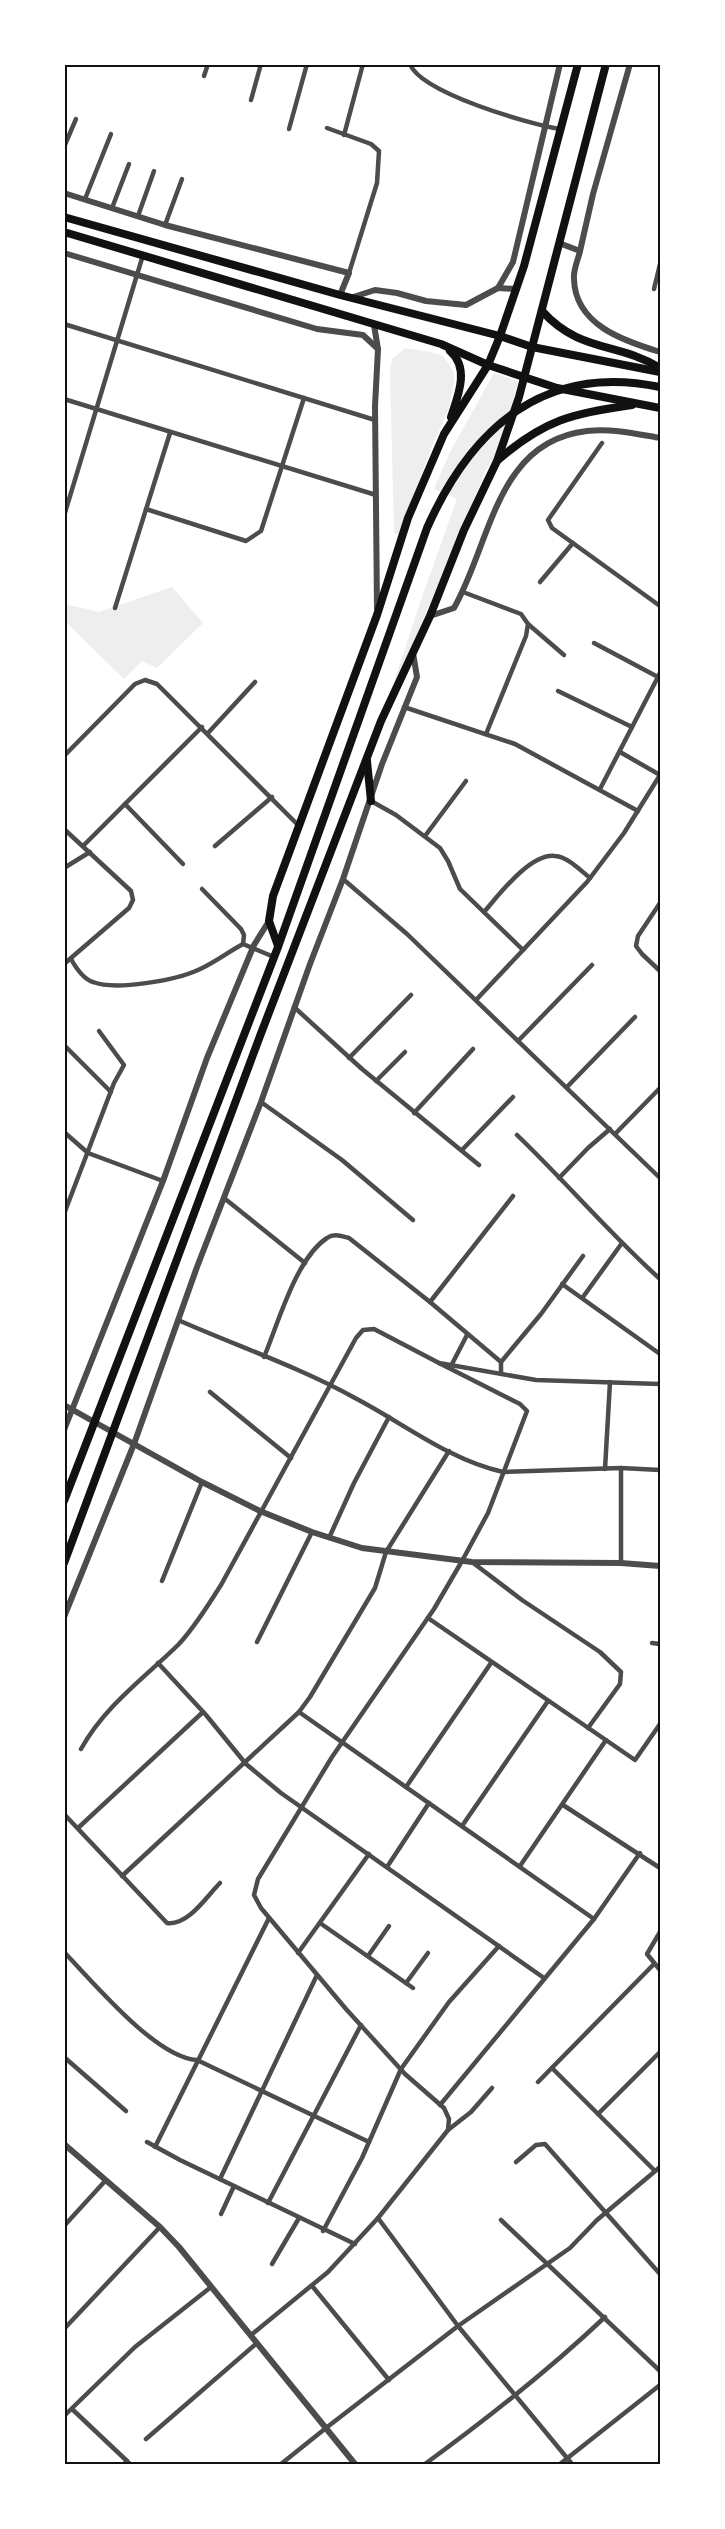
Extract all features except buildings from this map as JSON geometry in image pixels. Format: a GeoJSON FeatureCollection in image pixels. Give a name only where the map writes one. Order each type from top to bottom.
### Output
{"type":"FeatureCollection","features":[{"type":"Feature","properties":{"kind":"highway"},"geometry":{"type":"LineString","coordinates":[[444,434],[488,365],[500,336],[516,289],[578,64]]}},
{"type":"Feature","properties":{"kind":"highway"},"geometry":{"type":"LineString","coordinates":[[64,1563],[104,1461],[256,1047],[367,758],[412,650],[430,616],[464,530],[497,461],[524,378],[606,64]]}},
{"type":"Feature","properties":{"kind":"highway"},"geometry":{"type":"LineString","coordinates":[[64,217],[340,296],[500,336],[532,347],[660,370]]}},
{"type":"Feature","properties":{"kind":"highway"},"geometry":{"type":"LineString","coordinates":[[64,232],[441,344],[488,365],[557,388],[660,408]]}},
{"type":"Feature","properties":{"kind":"highway"},"geometry":{"type":"LineString","coordinates":[[542,311],[556,327],[584,342],[646,360],[660,370]]}},
{"type":"Feature","properties":{"kind":"highway"},"geometry":{"type":"LineString","coordinates":[[278,947],[269,921],[273,896],[377,615],[408,518],[458,396],[462,370],[457,357],[441,344]]}},
{"type":"Feature","properties":{"kind":"highway"},"geometry":{"type":"LineString","coordinates":[[64,1500],[104,1403],[278,947],[427,528],[454,474],[466,458],[503,421],[545,394],[591,382],[630,382],[660,387]]}},
{"type":"Feature","properties":{"kind":"highway"},"geometry":{"type":"LineString","coordinates":[[497,461],[518,443],[555,421],[572,415],[639,404]]}},
{"type":"Feature","properties":{"kind":"highway"},"geometry":{"type":"LineString","coordinates":[[367,758],[371,801]]}},
{"type":"Feature","properties":{"kind":"street"},"geometry":{"type":"LineString","coordinates":[[204,76],[208,64]]}},
{"type":"Feature","properties":{"kind":"street"},"geometry":{"type":"LineString","coordinates":[[251,100],[261,64]]}},
{"type":"Feature","properties":{"kind":"street"},"geometry":{"type":"LineString","coordinates":[[289,129],[307,64]]}},
{"type":"Feature","properties":{"kind":"street"},"geometry":{"type":"LineString","coordinates":[[344,135],[363,64]]}},
{"type":"Feature","properties":{"kind":"street"},"geometry":{"type":"LineString","coordinates":[[410,64],[417,75],[460,99],[546,127],[560,129]]}},
{"type":"Feature","properties":{"kind":"street"},"geometry":{"type":"LineString","coordinates":[[498,288],[513,262],[560,64]]}},
{"type":"Feature","properties":{"kind":"street"},"geometry":{"type":"LineString","coordinates":[[630,64],[593,194],[573,277],[579,303],[606,331],[660,352]]}},
{"type":"Feature","properties":{"kind":"street"},"geometry":{"type":"LineString","coordinates":[[64,147],[76,119]]}},
{"type":"Feature","properties":{"kind":"street"},"geometry":{"type":"LineString","coordinates":[[327,128],[371,144],[379,151],[377,183],[340,296]]}},
{"type":"Feature","properties":{"kind":"street"},"geometry":{"type":"LineString","coordinates":[[85,199],[111,134]]}},
{"type":"Feature","properties":{"kind":"street"},"geometry":{"type":"LineString","coordinates":[[112,208],[129,164]]}},
{"type":"Feature","properties":{"kind":"street"},"geometry":{"type":"LineString","coordinates":[[138,216],[154,171]]}},
{"type":"Feature","properties":{"kind":"street"},"geometry":{"type":"LineString","coordinates":[[165,225],[182,180]]}},
{"type":"Feature","properties":{"kind":"street"},"geometry":{"type":"LineString","coordinates":[[64,193],[165,225],[349,273]]}},
{"type":"Feature","properties":{"kind":"street"},"geometry":{"type":"LineString","coordinates":[[559,243],[580,251]]}},
{"type":"Feature","properties":{"kind":"street"},"geometry":{"type":"LineString","coordinates":[[64,254],[317,329],[363,335],[378,349]]}},
{"type":"Feature","properties":{"kind":"street"},"geometry":{"type":"LineString","coordinates":[[64,516],[143,255]]}},
{"type":"Feature","properties":{"kind":"street"},"geometry":{"type":"LineString","coordinates":[[654,289],[660,264]]}},
{"type":"Feature","properties":{"kind":"street"},"geometry":{"type":"LineString","coordinates":[[350,298],[375,290],[398,293],[426,301],[466,305],[498,288],[516,289]]}},
{"type":"Feature","properties":{"kind":"street"},"geometry":{"type":"LineString","coordinates":[[64,324],[375,420]]}},
{"type":"Feature","properties":{"kind":"street"},"geometry":{"type":"LineString","coordinates":[[374,325],[378,349],[375,420],[377,615]]}},
{"type":"Feature","properties":{"kind":"street"},"geometry":{"type":"LineString","coordinates":[[146,508],[246,541],[255,537],[261,531],[304,398]]}},
{"type":"Feature","properties":{"kind":"street"},"geometry":{"type":"LineString","coordinates":[[64,399],[376,495]]}},
{"type":"Feature","properties":{"kind":"street"},"geometry":{"type":"LineString","coordinates":[[430,616],[454,608],[464,591],[505,488],[519,466],[538,450],[559,436],[589,430],[614,430],[660,438]]}},
{"type":"Feature","properties":{"kind":"street"},"geometry":{"type":"LineString","coordinates":[[115,608],[170,433]]}},
{"type":"Feature","properties":{"kind":"street"},"geometry":{"type":"LineString","coordinates":[[602,443],[548,520],[552,528],[660,606]]}},
{"type":"Feature","properties":{"kind":"street"},"geometry":{"type":"LineString","coordinates":[[540,582],[573,543]]}},
{"type":"Feature","properties":{"kind":"street"},"geometry":{"type":"LineString","coordinates":[[464,591],[492,605],[521,614],[528,624],[564,655]]}},
{"type":"Feature","properties":{"kind":"street"},"geometry":{"type":"LineString","coordinates":[[486,734],[526,636],[528,624]]}},
{"type":"Feature","properties":{"kind":"street"},"geometry":{"type":"LineString","coordinates":[[594,643],[659,675],[600,789]]}},
{"type":"Feature","properties":{"kind":"street"},"geometry":{"type":"LineString","coordinates":[[64,1617],[134,1444],[343,879],[404,707],[417,677],[412,650]]}},
{"type":"Feature","properties":{"kind":"street"},"geometry":{"type":"LineString","coordinates":[[64,756],[135,684],[145,680],[157,684],[300,827]]}},
{"type":"Feature","properties":{"kind":"street"},"geometry":{"type":"LineString","coordinates":[[208,733],[255,682]]}},
{"type":"Feature","properties":{"kind":"street"},"geometry":{"type":"LineString","coordinates":[[558,691],[632,728]]}},
{"type":"Feature","properties":{"kind":"street"},"geometry":{"type":"LineString","coordinates":[[404,707],[515,744],[638,811]]}},
{"type":"Feature","properties":{"kind":"street"},"geometry":{"type":"LineString","coordinates":[[83,846],[202,728]]}},
{"type":"Feature","properties":{"kind":"street"},"geometry":{"type":"LineString","coordinates":[[476,1000],[590,878],[638,811],[660,775],[620,752]]}},
{"type":"Feature","properties":{"kind":"street"},"geometry":{"type":"LineString","coordinates":[[425,836],[466,781]]}},
{"type":"Feature","properties":{"kind":"street"},"geometry":{"type":"LineString","coordinates":[[215,846],[272,797]]}},
{"type":"Feature","properties":{"kind":"street"},"geometry":{"type":"LineString","coordinates":[[371,801],[396,815],[440,848],[460,889],[523,950]]}},
{"type":"Feature","properties":{"kind":"street"},"geometry":{"type":"LineString","coordinates":[[125,804],[183,864]]}},
{"type":"Feature","properties":{"kind":"street"},"geometry":{"type":"LineString","coordinates":[[64,829],[131,891],[132,900],[129,908],[64,964]]}},
{"type":"Feature","properties":{"kind":"street"},"geometry":{"type":"LineString","coordinates":[[64,868],[90,852]]}},
{"type":"Feature","properties":{"kind":"street"},"geometry":{"type":"LineString","coordinates":[[484,912],[505,887],[527,867],[539,860],[554,856],[567,861],[590,878]]}},
{"type":"Feature","properties":{"kind":"street"},"geometry":{"type":"LineString","coordinates":[[343,879],[407,934],[660,1178]]}},
{"type":"Feature","properties":{"kind":"street"},"geometry":{"type":"LineString","coordinates":[[202,890],[241,929],[244,935],[243,944]]}},
{"type":"Feature","properties":{"kind":"street"},"geometry":{"type":"LineString","coordinates":[[660,903],[638,936],[636,946],[660,970]]}},
{"type":"Feature","properties":{"kind":"street"},"geometry":{"type":"LineString","coordinates":[[64,1430],[67,1408],[163,1181],[207,1058],[252,949],[269,921]]}},
{"type":"Feature","properties":{"kind":"street"},"geometry":{"type":"LineString","coordinates":[[71,959],[80,973],[92,982],[110,985],[158,982],[198,970],[243,944]]}},
{"type":"Feature","properties":{"kind":"street"},"geometry":{"type":"LineString","coordinates":[[243,944],[274,957]]}},
{"type":"Feature","properties":{"kind":"street"},"geometry":{"type":"LineString","coordinates":[[518,1041],[592,965]]}},
{"type":"Feature","properties":{"kind":"street"},"geometry":{"type":"LineString","coordinates":[[349,1058],[411,995]]}},
{"type":"Feature","properties":{"kind":"street"},"geometry":{"type":"LineString","coordinates":[[294,1007],[349,1058],[479,1165]]}},
{"type":"Feature","properties":{"kind":"street"},"geometry":{"type":"LineString","coordinates":[[567,1087],[635,1017]]}},
{"type":"Feature","properties":{"kind":"street"},"geometry":{"type":"LineString","coordinates":[[64,1214],[111,1092],[124,1065],[99,1031]]}},
{"type":"Feature","properties":{"kind":"street"},"geometry":{"type":"LineString","coordinates":[[65,1046],[111,1092]]}},
{"type":"Feature","properties":{"kind":"street"},"geometry":{"type":"LineString","coordinates":[[414,1113],[473,1049]]}},
{"type":"Feature","properties":{"kind":"street"},"geometry":{"type":"LineString","coordinates":[[376,1081],[405,1052]]}},
{"type":"Feature","properties":{"kind":"street"},"geometry":{"type":"LineString","coordinates":[[615,1134],[660,1088]]}},
{"type":"Feature","properties":{"kind":"street"},"geometry":{"type":"LineString","coordinates":[[462,1150],[513,1097]]}},
{"type":"Feature","properties":{"kind":"street"},"geometry":{"type":"LineString","coordinates":[[261,1102],[342,1160],[413,1220]]}},
{"type":"Feature","properties":{"kind":"street"},"geometry":{"type":"LineString","coordinates":[[560,1178],[588,1148],[610,1129]]}},
{"type":"Feature","properties":{"kind":"street"},"geometry":{"type":"LineString","coordinates":[[64,1132],[88,1153],[163,1181]]}},
{"type":"Feature","properties":{"kind":"street"},"geometry":{"type":"LineString","coordinates":[[517,1135],[622,1244],[660,1279]]}},
{"type":"Feature","properties":{"kind":"street"},"geometry":{"type":"LineString","coordinates":[[430,1302],[513,1196]]}},
{"type":"Feature","properties":{"kind":"street"},"geometry":{"type":"LineString","coordinates":[[224,1198],[305,1263]]}},
{"type":"Feature","properties":{"kind":"street"},"geometry":{"type":"LineString","coordinates":[[264,1357],[299,1272],[328,1237],[339,1235],[349,1238],[501,1362]]}},
{"type":"Feature","properties":{"kind":"street"},"geometry":{"type":"LineString","coordinates":[[583,1297],[622,1244]]}},
{"type":"Feature","properties":{"kind":"street"},"geometry":{"type":"LineString","coordinates":[[501,1374],[501,1362],[541,1314],[583,1256]]}},
{"type":"Feature","properties":{"kind":"street"},"geometry":{"type":"LineString","coordinates":[[562,1284],[660,1353]]}},
{"type":"Feature","properties":{"kind":"street"},"geometry":{"type":"LineString","coordinates":[[178,1320],[330,1385],[448,1451],[476,1464],[503,1472],[621,1468],[660,1470]]}},
{"type":"Feature","properties":{"kind":"street"},"geometry":{"type":"LineString","coordinates":[[81,1749],[90,1732],[108,1709],[179,1643],[202,1614],[356,1338],[363,1330],[374,1329],[384,1333],[520,1404],[527,1411],[488,1513],[462,1561],[428,1618],[342,1743],[258,1879],[254,1895],[269,1918],[361,2025],[401,2069],[440,2105],[449,2119],[448,2130]]}},
{"type":"Feature","properties":{"kind":"street"},"geometry":{"type":"LineString","coordinates":[[452,1364],[467,1335]]}},
{"type":"Feature","properties":{"kind":"street"},"geometry":{"type":"LineString","coordinates":[[439,1363],[536,1380],[660,1384]]}},
{"type":"Feature","properties":{"kind":"street"},"geometry":{"type":"LineString","coordinates":[[605,1469],[610,1383]]}},
{"type":"Feature","properties":{"kind":"street"},"geometry":{"type":"LineString","coordinates":[[210,1392],[291,1458]]}},
{"type":"Feature","properties":{"kind":"street"},"geometry":{"type":"LineString","coordinates":[[67,1408],[260,1511],[329,1538],[386,1552],[472,1562],[621,1563],[660,1566]]}},
{"type":"Feature","properties":{"kind":"street"},"geometry":{"type":"LineString","coordinates":[[329,1538],[354,1483],[389,1417]]}},
{"type":"Feature","properties":{"kind":"street"},"geometry":{"type":"LineString","coordinates":[[122,1876],[246,1764],[299,1712],[375,1588],[386,1552],[448,1451]]}},
{"type":"Feature","properties":{"kind":"street"},"geometry":{"type":"LineString","coordinates":[[621,1468],[621,1563]]}},
{"type":"Feature","properties":{"kind":"street"},"geometry":{"type":"LineString","coordinates":[[162,1581],[202,1482]]}},
{"type":"Feature","properties":{"kind":"street"},"geometry":{"type":"LineString","coordinates":[[257,1642],[312,1533]]}},
{"type":"Feature","properties":{"kind":"street"},"geometry":{"type":"LineString","coordinates":[[472,1562],[522,1600],[600,1652],[621,1672],[620,1684],[588,1728]]}},
{"type":"Feature","properties":{"kind":"street"},"geometry":{"type":"LineString","coordinates":[[428,1618],[636,1760],[660,1724]]}},
{"type":"Feature","properties":{"kind":"street"},"geometry":{"type":"LineString","coordinates":[[652,1643],[660,1644]]}},
{"type":"Feature","properties":{"kind":"street"},"geometry":{"type":"LineString","coordinates":[[158,1663],[246,1764],[301,1809],[369,1854],[544,1978]]}},
{"type":"Feature","properties":{"kind":"street"},"geometry":{"type":"LineString","coordinates":[[406,1787],[491,1663]]}},
{"type":"Feature","properties":{"kind":"street"},"geometry":{"type":"LineString","coordinates":[[462,1826],[548,1701]]}},
{"type":"Feature","properties":{"kind":"street"},"geometry":{"type":"LineString","coordinates":[[78,1828],[203,1712]]}},
{"type":"Feature","properties":{"kind":"street"},"geometry":{"type":"LineString","coordinates":[[299,1712],[594,1918]]}},
{"type":"Feature","properties":{"kind":"street"},"geometry":{"type":"LineString","coordinates":[[520,1866],[606,1740]]}},
{"type":"Feature","properties":{"kind":"street"},"geometry":{"type":"LineString","coordinates":[[387,1867],[429,1803]]}},
{"type":"Feature","properties":{"kind":"street"},"geometry":{"type":"LineString","coordinates":[[563,1805],[660,1868]]}},
{"type":"Feature","properties":{"kind":"street"},"geometry":{"type":"LineString","coordinates":[[64,1814],[167,1923],[176,1924],[184,1919],[220,1884]]}},
{"type":"Feature","properties":{"kind":"street"},"geometry":{"type":"LineString","coordinates":[[440,2105],[594,1918],[640,1853]]}},
{"type":"Feature","properties":{"kind":"street"},"geometry":{"type":"LineString","coordinates":[[298,1953],[369,1854]]}},
{"type":"Feature","properties":{"kind":"street"},"geometry":{"type":"LineString","coordinates":[[155,2147],[269,1918]]}},
{"type":"Feature","properties":{"kind":"street"},"geometry":{"type":"LineString","coordinates":[[320,1923],[413,1988]]}},
{"type":"Feature","properties":{"kind":"street"},"geometry":{"type":"LineString","coordinates":[[368,1956],[389,1926]]}},
{"type":"Feature","properties":{"kind":"street"},"geometry":{"type":"LineString","coordinates":[[660,1932],[647,1954],[660,1970]]}},
{"type":"Feature","properties":{"kind":"street"},"geometry":{"type":"LineString","coordinates":[[323,2231],[369,2142],[401,2069],[449,2002],[499,1946]]}},
{"type":"Feature","properties":{"kind":"street"},"geometry":{"type":"LineString","coordinates":[[65,1953],[161,2047],[189,2060],[197,2060],[369,2142]]}},
{"type":"Feature","properties":{"kind":"street"},"geometry":{"type":"LineString","coordinates":[[406,1983],[428,1953]]}},
{"type":"Feature","properties":{"kind":"street"},"geometry":{"type":"LineString","coordinates":[[538,2082],[654,1964]]}},
{"type":"Feature","properties":{"kind":"street"},"geometry":{"type":"LineString","coordinates":[[220,2179],[318,1975]]}},
{"type":"Feature","properties":{"kind":"street"},"geometry":{"type":"LineString","coordinates":[[268,2202],[361,2025]]}},
{"type":"Feature","properties":{"kind":"street"},"geometry":{"type":"LineString","coordinates":[[598,2114],[660,2052]]}},
{"type":"Feature","properties":{"kind":"street"},"geometry":{"type":"LineString","coordinates":[[64,2057],[126,2111]]}},
{"type":"Feature","properties":{"kind":"street"},"geometry":{"type":"LineString","coordinates":[[552,2068],[655,2171]]}},
{"type":"Feature","properties":{"kind":"street"},"geometry":{"type":"LineString","coordinates":[[251,2335],[313,2287],[378,2218],[448,2130],[471,2112],[492,2088]]}},
{"type":"Feature","properties":{"kind":"street"},"geometry":{"type":"LineString","coordinates":[[147,2142],[323,2231],[354,2244]]}},
{"type":"Feature","properties":{"kind":"street"},"geometry":{"type":"LineString","coordinates":[[64,2144],[160,2227],[356,2464]]}},
{"type":"Feature","properties":{"kind":"street"},"geometry":{"type":"LineString","coordinates":[[516,2162],[536,2145],[545,2144],[660,2274]]}},
{"type":"Feature","properties":{"kind":"street"},"geometry":{"type":"LineString","coordinates":[[281,2464],[458,2326],[570,2248],[606,2213],[660,2167]]}},
{"type":"Feature","properties":{"kind":"street"},"geometry":{"type":"LineString","coordinates":[[64,2226],[106,2180]]}},
{"type":"Feature","properties":{"kind":"street"},"geometry":{"type":"LineString","coordinates":[[221,2214],[234,2186]]}},
{"type":"Feature","properties":{"kind":"street"},"geometry":{"type":"LineString","coordinates":[[272,2264],[299,2218]]}},
{"type":"Feature","properties":{"kind":"street"},"geometry":{"type":"LineString","coordinates":[[378,2218],[458,2326],[572,2464]]}},
{"type":"Feature","properties":{"kind":"street"},"geometry":{"type":"LineString","coordinates":[[501,2220],[660,2371]]}},
{"type":"Feature","properties":{"kind":"street"},"geometry":{"type":"LineString","coordinates":[[64,2329],[160,2227]]}},
{"type":"Feature","properties":{"kind":"street"},"geometry":{"type":"LineString","coordinates":[[64,2416],[135,2347],[211,2286]]}},
{"type":"Feature","properties":{"kind":"street"},"geometry":{"type":"LineString","coordinates":[[313,2287],[389,2380]]}},
{"type":"Feature","properties":{"kind":"street"},"geometry":{"type":"LineString","coordinates":[[425,2464],[515,2397],[563,2357],[605,2317]]}},
{"type":"Feature","properties":{"kind":"street"},"geometry":{"type":"LineString","coordinates":[[146,2439],[257,2343]]}},
{"type":"Feature","properties":{"kind":"street"},"geometry":{"type":"LineString","coordinates":[[560,2464],[660,2385]]}},
{"type":"Feature","properties":{"kind":"street"},"geometry":{"type":"LineString","coordinates":[[72,2409],[127,2463]]}},
{"type":"Feature","properties":{"kind":"shaded area"},"geometry":{"type":"Polygon","coordinates":[[[405,348],[443,356],[454,372],[454,384],[448,411],[432,446],[399,535],[394,533],[390,371],[392,359],[405,348]]]}},
{"type":"Feature","properties":{"kind":"shaded area"},"geometry":{"type":"Polygon","coordinates":[[[494,373],[518,381],[504,442],[485,472],[382,718],[457,499],[434,489],[450,452],[494,373]]]}},
{"type":"Feature","properties":{"kind":"shaded area"},"geometry":{"type":"Polygon","coordinates":[[[172,587],[203,623],[157,668],[142,661],[124,679],[65,621],[64,604],[99,612],[172,587]]]}}]}
